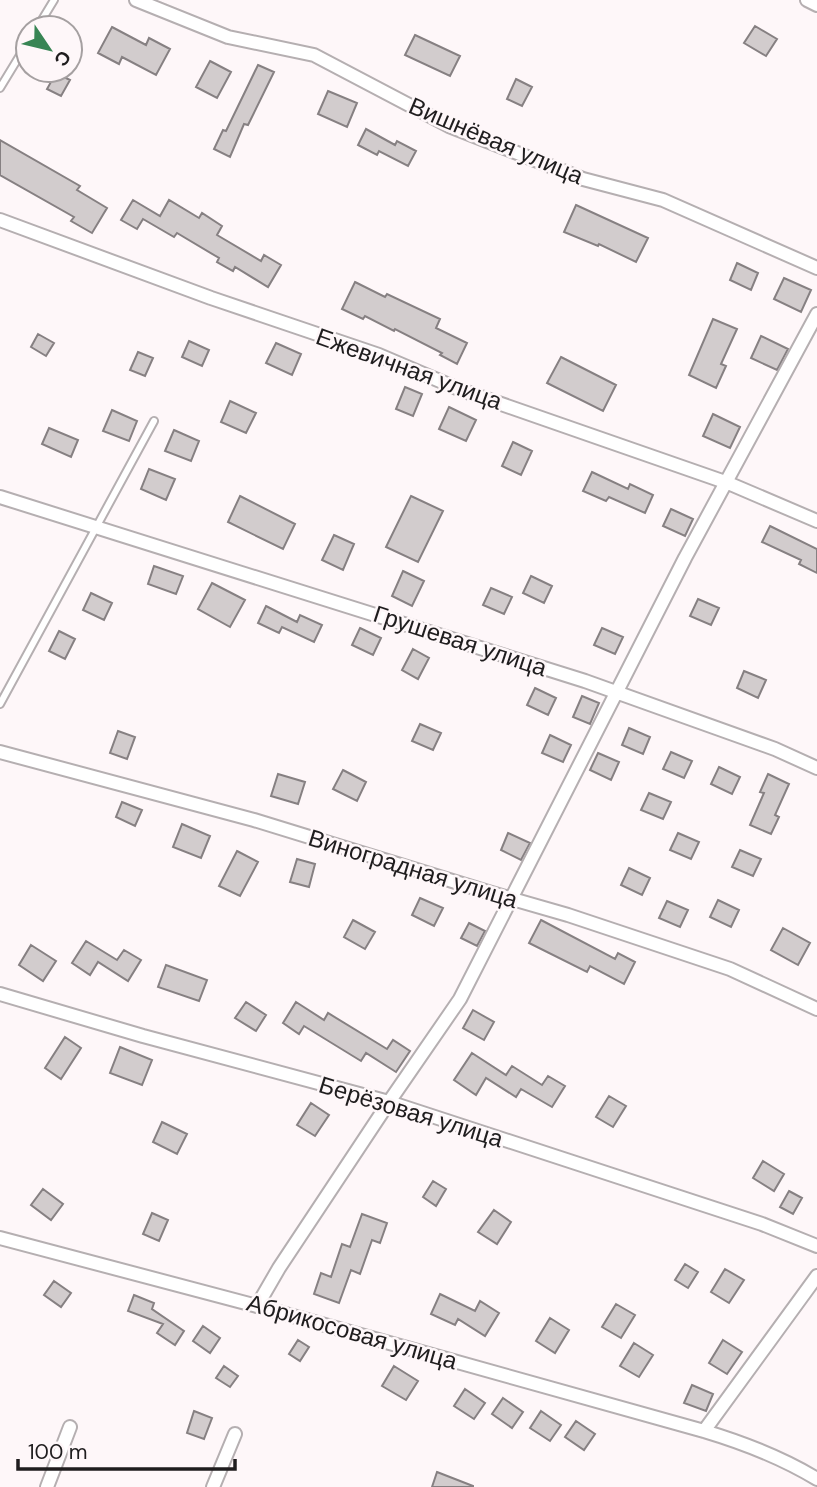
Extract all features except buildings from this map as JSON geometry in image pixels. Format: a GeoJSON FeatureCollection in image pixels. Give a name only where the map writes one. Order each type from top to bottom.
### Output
{"type":"FeatureCollection","features":[{"type":"Feature","properties":{"kind":"street","name":"Вишнёвая улица"},"geometry":{"type":"LineString","coordinates":[[136,0],[228,37],[314,55],[449,126],[583,179],[663,200],[817,268]]}},
{"type":"Feature","properties":{"kind":"street"},"geometry":{"type":"LineString","coordinates":[[807,0],[817,5]]}},
{"type":"Feature","properties":{"kind":"street","name":"Ежевичная улица"},"geometry":{"type":"LineString","coordinates":[[0,220],[211,298],[379,355],[461,390],[728,483],[817,521]]}},
{"type":"Feature","properties":{"kind":"street"},"geometry":{"type":"LineString","coordinates":[[257,1306],[279,1268],[460,999],[685,558],[728,483],[757,423],[817,314]]}},
{"type":"Feature","properties":{"kind":"street","name":"Грушевая улица"},"geometry":{"type":"LineString","coordinates":[[0,497],[616,692],[775,749],[817,768]]}},
{"type":"Feature","properties":{"kind":"street","name":"Виноградная улица"},"geometry":{"type":"LineString","coordinates":[[0,752],[254,820],[568,915],[730,969],[817,1009]]}},
{"type":"Feature","properties":{"kind":"street","name":"Берёзовая улица"},"geometry":{"type":"LineString","coordinates":[[0,994],[143,1036],[389,1102],[762,1224],[817,1246]]}},
{"type":"Feature","properties":{"kind":"street","name":"Абрикосовая улица"},"geometry":{"type":"LineString","coordinates":[[0,1238],[257,1306],[704,1431],[748,1444],[817,1479]]}},
{"type":"Feature","properties":{"kind":"street"},"geometry":{"type":"LineString","coordinates":[[704,1431],[817,1276]]}},
{"type":"Feature","properties":{"kind":"street"},"geometry":{"type":"LineString","coordinates":[[47,1487],[70,1427]]}},
{"type":"Feature","properties":{"kind":"street"},"geometry":{"type":"LineString","coordinates":[[213,1487],[235,1434]]}},
{"type":"Feature","properties":{"kind":"lane"},"geometry":{"type":"LineString","coordinates":[[0,88],[14,65]]}},
{"type":"Feature","properties":{"kind":"lane"},"geometry":{"type":"LineString","coordinates":[[0,704],[154,421]]}}]}
